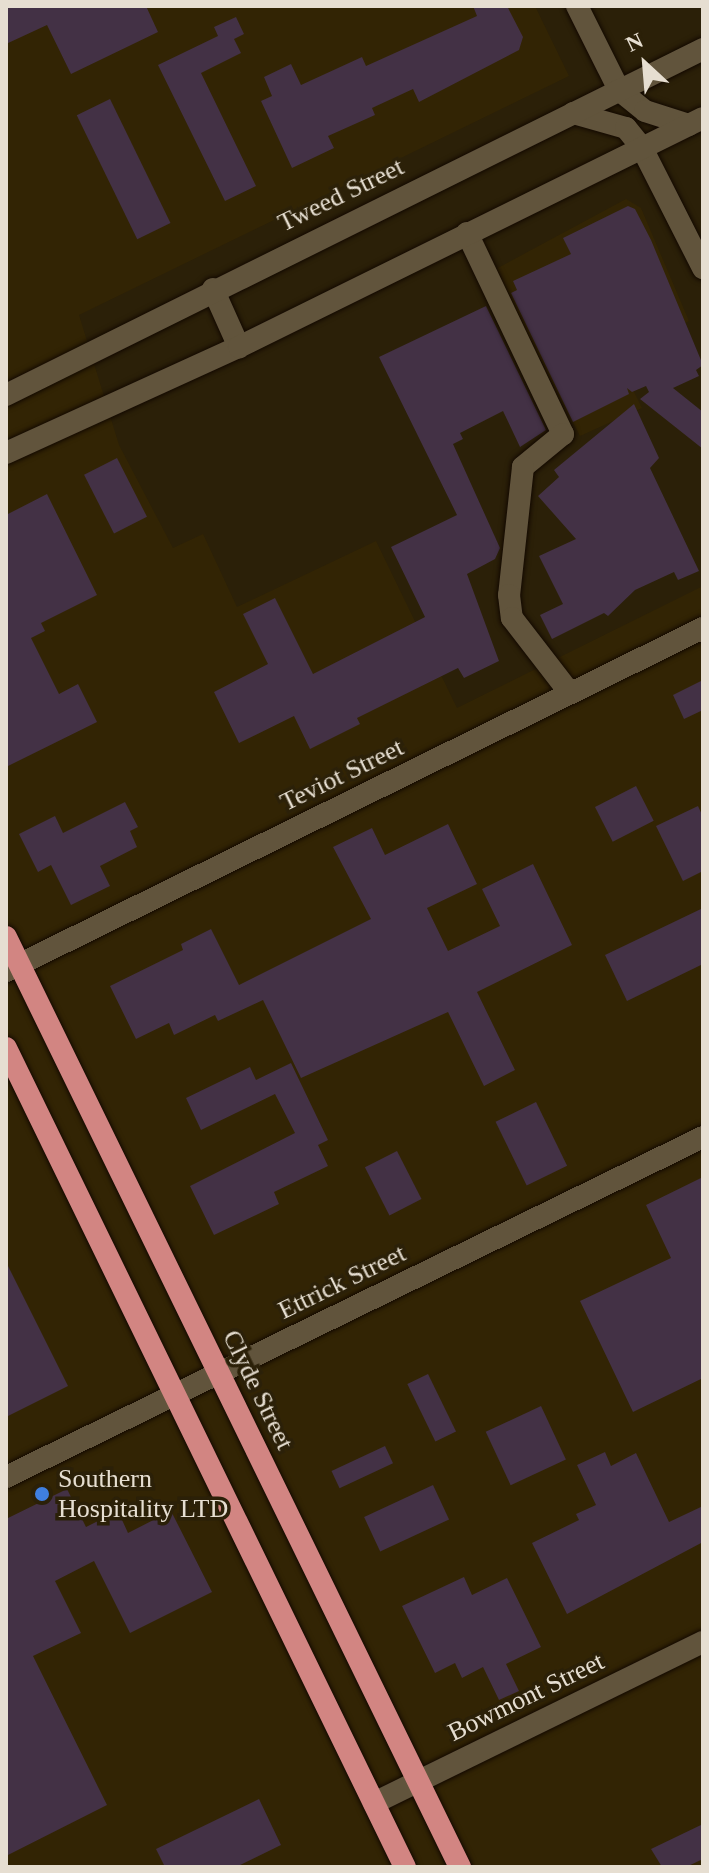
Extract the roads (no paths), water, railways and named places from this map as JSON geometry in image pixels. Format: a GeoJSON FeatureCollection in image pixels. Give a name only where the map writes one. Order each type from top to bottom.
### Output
{"type":"FeatureCollection","features":[{"type":"Feature","properties":{"kind":"highway","name":"Clyde Street"},"geometry":{"type":"LineString","coordinates":[[6,937],[13,968],[219,1373],[460,1867]]}},
{"type":"Feature","properties":{"kind":"highway"},"geometry":{"type":"LineString","coordinates":[[6,1048],[405,1867]]}},
{"type":"Feature","properties":{"kind":"street"},"geometry":{"type":"LineString","coordinates":[[577,6],[619,90],[645,111],[696,121]]}},
{"type":"Feature","properties":{"kind":"street","name":"Tweed Street"},"geometry":{"type":"LineString","coordinates":[[6,395],[213,289],[703,49]]}},
{"type":"Feature","properties":{"kind":"street"},"geometry":{"type":"LineString","coordinates":[[573,113],[626,128],[642,148],[703,268]]}},
{"type":"Feature","properties":{"kind":"street"},"geometry":{"type":"LineString","coordinates":[[6,453],[239,347],[696,121]]}},
{"type":"Feature","properties":{"kind":"street"},"geometry":{"type":"LineString","coordinates":[[467,233],[563,434],[523,467],[509,595],[512,618],[570,693]]}},
{"type":"Feature","properties":{"kind":"street"},"geometry":{"type":"LineString","coordinates":[[213,289],[239,347]]}},
{"type":"Feature","properties":{"kind":"street","name":"Teviot Street"},"geometry":{"type":"LineString","coordinates":[[13,968],[703,628]]}},
{"type":"Feature","properties":{"kind":"street","name":"Ettrick Street"},"geometry":{"type":"LineString","coordinates":[[6,1477],[703,1137]]}},
{"type":"Feature","properties":{"kind":"street","name":"Bowmont Street"},"geometry":{"type":"LineString","coordinates":[[374,1803],[703,1642]]}},
{"type":"Feature","properties":{"kind":"place","name":"Southern Hospitality LTD"},"geometry":{"type":"Point","coordinates":[42,1494]}}]}
